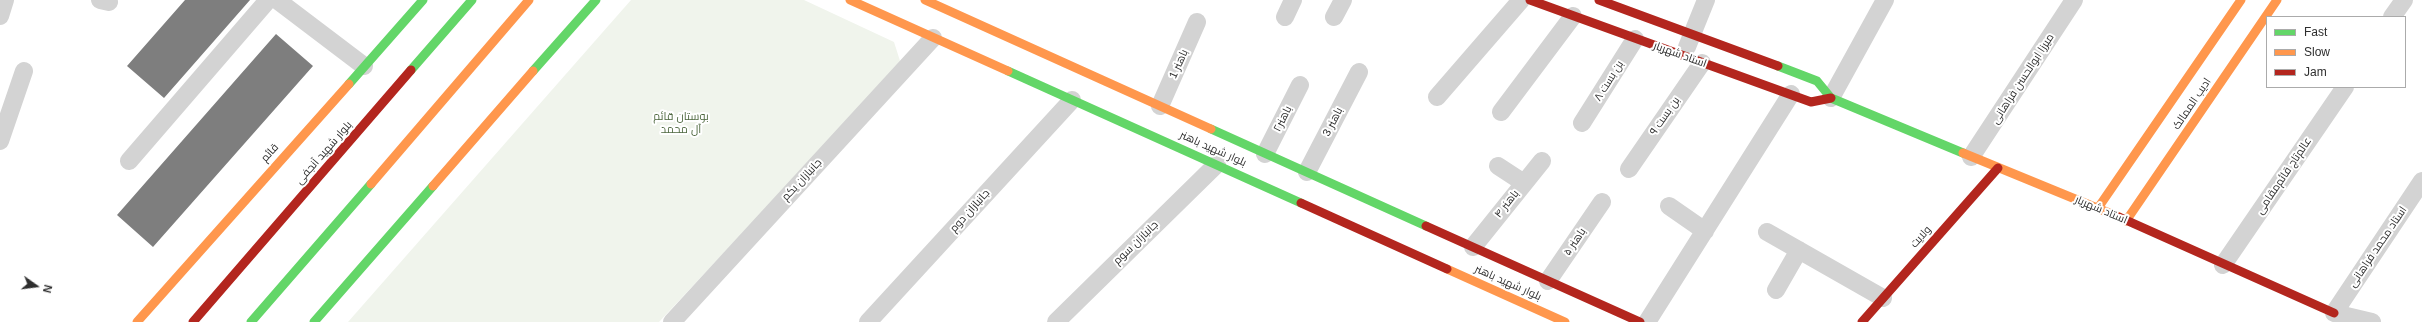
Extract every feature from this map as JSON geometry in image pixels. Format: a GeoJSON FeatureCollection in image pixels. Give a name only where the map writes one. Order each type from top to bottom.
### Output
{"type":"FeatureCollection","features":[{"type":"Feature","properties":{"kind":"main road","name":"قائم"},"geometry":{"type":"LineString","coordinates":[[137,322],[423,0]]}},
{"type":"Feature","properties":{"kind":"main road","name":"بلوار شهید آنجفی"},"geometry":{"type":"LineString","coordinates":[[193,322],[472,0]]}},
{"type":"Feature","properties":{"kind":"main road"},"geometry":{"type":"LineString","coordinates":[[250,322],[529,0]]}},
{"type":"Feature","properties":{"kind":"main road"},"geometry":{"type":"LineString","coordinates":[[314,322],[596,0]]}},
{"type":"Feature","properties":{"kind":"main road","name":"بلوار شهید باهنر"},"geometry":{"type":"LineString","coordinates":[[850,0],[1566,322]]}},
{"type":"Feature","properties":{"kind":"main road","name":"بلوار شهید باهنر"},"geometry":{"type":"LineString","coordinates":[[925,0],[1640,322]]}},
{"type":"Feature","properties":{"kind":"main road","name":"استاد شهریار"},"geometry":{"type":"LineString","coordinates":[[1530,0],[1811,102],[1831,98]]}},
{"type":"Feature","properties":{"kind":"main road","name":"استاد شهریار"},"geometry":{"type":"LineString","coordinates":[[1599,0],[1817,81],[1831,98],[1971,157],[2098,208],[2334,312]]}},
{"type":"Feature","properties":{"kind":"main road","name":"ادیب الممالک"},"geometry":{"type":"LineString","coordinates":[[2098,208],[2241,0]]}},
{"type":"Feature","properties":{"kind":"main road","name":"ادیب الممالک"},"geometry":{"type":"LineString","coordinates":[[2266,16],[2277,0]]}},
{"type":"Feature","properties":{"kind":"main road","name":"ادیب الممالک"},"geometry":{"type":"LineString","coordinates":[[2126,221],[2266,16]]}},
{"type":"Feature","properties":{"kind":"main road","name":"ولایت"},"geometry":{"type":"LineString","coordinates":[[1862,322],[1998,168]]}},
{"type":"Feature","properties":{"kind":"main road"},"geometry":{"type":"LineString","coordinates":[[332,315],[337,295]]}},
{"type":"Feature","properties":{"kind":"street"},"geometry":{"type":"LineString","coordinates":[[0,16],[5,0]]}},
{"type":"Feature","properties":{"kind":"street"},"geometry":{"type":"LineString","coordinates":[[129,161],[268,0]]}},
{"type":"Feature","properties":{"kind":"street"},"geometry":{"type":"LineString","coordinates":[[277,0],[364,66]]}},
{"type":"Feature","properties":{"kind":"street"},"geometry":{"type":"LineString","coordinates":[[1285,17],[1293,0]]}},
{"type":"Feature","properties":{"kind":"street"},"geometry":{"type":"LineString","coordinates":[[1334,17],[1343,0]]}},
{"type":"Feature","properties":{"kind":"street"},"geometry":{"type":"LineString","coordinates":[[1437,97],[1521,0]]}},
{"type":"Feature","properties":{"kind":"street"},"geometry":{"type":"LineString","coordinates":[[1684,56],[1706,0]]}},
{"type":"Feature","properties":{"kind":"street"},"geometry":{"type":"LineString","coordinates":[[1831,98],[1885,0]]}},
{"type":"Feature","properties":{"kind":"street","name":"میرزا ابوالحسن فراهانی"},"geometry":{"type":"LineString","coordinates":[[1971,157],[2074,0]]}},
{"type":"Feature","properties":{"kind":"street"},"geometry":{"type":"LineString","coordinates":[[2393,16],[2404,0]]}},
{"type":"Feature","properties":{"kind":"street"},"geometry":{"type":"LineString","coordinates":[[1501,112],[1573,16]]}},
{"type":"Feature","properties":{"kind":"street","name":"باهنر 1"},"geometry":{"type":"LineString","coordinates":[[1160,106],[1198,22]]}},
{"type":"Feature","properties":{"kind":"street","name":"جانبازان یکم"},"geometry":{"type":"LineString","coordinates":[[672,322],[933,38]]}},
{"type":"Feature","properties":{"kind":"street","name":"بن بست ۸"},"geometry":{"type":"LineString","coordinates":[[1582,123],[1635,38]]}},
{"type":"Feature","properties":{"kind":"street","name":"بن بست ۹"},"geometry":{"type":"LineString","coordinates":[[1629,169],[1702,63]]}},
{"type":"Feature","properties":{"kind":"street"},"geometry":{"type":"LineString","coordinates":[[0,141],[24,71]]}},
{"type":"Feature","properties":{"kind":"street","name":"باهنر 3"},"geometry":{"type":"LineString","coordinates":[[1307,172],[1359,72]]}},
{"type":"Feature","properties":{"kind":"street","name":"باهنر۲"},"geometry":{"type":"LineString","coordinates":[[1266,154],[1300,85]]}},
{"type":"Feature","properties":{"kind":"street","name":"عالم‌تاج قائم‌مقامی"},"geometry":{"type":"LineString","coordinates":[[2223,264],[2343,88]]}},
{"type":"Feature","properties":{"kind":"street"},"geometry":{"type":"LineString","coordinates":[[1647,322],[1791,94]]}},
{"type":"Feature","properties":{"kind":"street","name":"جانبازان دوم"},"geometry":{"type":"LineString","coordinates":[[868,322],[1072,100]]}},
{"type":"Feature","properties":{"kind":"street","name":"باهنر ۴"},"geometry":{"type":"LineString","coordinates":[[1473,247],[1542,161]]}},
{"type":"Feature","properties":{"kind":"street","name":"جانبازان سوم"},"geometry":{"type":"LineString","coordinates":[[1056,322],[1217,164]]}},
{"type":"Feature","properties":{"kind":"street"},"geometry":{"type":"LineString","coordinates":[[1498,166],[1524,183]]}},
{"type":"Feature","properties":{"kind":"street","name":"استاد محمد فراهانی"},"geometry":{"type":"LineString","coordinates":[[2334,312],[2422,181]]}},
{"type":"Feature","properties":{"kind":"street","name":"باهنر ۵"},"geometry":{"type":"LineString","coordinates":[[1548,281],[1602,202]]}},
{"type":"Feature","properties":{"kind":"street"},"geometry":{"type":"LineString","coordinates":[[1669,206],[1705,230]]}},
{"type":"Feature","properties":{"kind":"street"},"geometry":{"type":"LineString","coordinates":[[1768,232],[1883,298]]}},
{"type":"Feature","properties":{"kind":"street"},"geometry":{"type":"LineString","coordinates":[[1776,290],[1799,250]]}},
{"type":"Feature","properties":{"kind":"street","name":"استاد شهریار"},"geometry":{"type":"LineString","coordinates":[[2334,312],[2372,322]]}},
{"type":"Feature","properties":{"kind":"green space","name":"بوستان قائم آل محمد"},"geometry":{"type":"Polygon","coordinates":[[[631,0],[804,0],[894,42],[901,64],[659,322],[348,322],[631,0]]]}},
{"type":"Feature","properties":{"kind":"building"},"geometry":{"type":"Polygon","coordinates":[[[185,0],[250,0],[164,98],[127,66],[185,0]]]}},
{"type":"Feature","properties":{"kind":"building"},"geometry":{"type":"Polygon","coordinates":[[[276,34],[313,66],[153,247],[117,215],[276,34]]]}},
{"type":"Feature","properties":{"kind":"traffic: fast"},"geometry":{"type":"LineString","coordinates":[[349,84],[423,0]]}},
{"type":"Feature","properties":{"kind":"traffic: fast"},"geometry":{"type":"LineString","coordinates":[[411,70],[472,0]]}},
{"type":"Feature","properties":{"kind":"traffic: fast"},"geometry":{"type":"LineString","coordinates":[[533,71],[596,0]]}},
{"type":"Feature","properties":{"kind":"traffic: fast"},"geometry":{"type":"LineString","coordinates":[[1778,66],[1817,81],[1831,98],[1963,153]]}},
{"type":"Feature","properties":{"kind":"traffic: fast"},"geometry":{"type":"LineString","coordinates":[[1008,71],[1301,203]]}},
{"type":"Feature","properties":{"kind":"traffic: fast"},"geometry":{"type":"LineString","coordinates":[[1211,129],[1426,226]]}},
{"type":"Feature","properties":{"kind":"traffic: fast"},"geometry":{"type":"LineString","coordinates":[[251,322],[371,184]]}},
{"type":"Feature","properties":{"kind":"traffic: fast"},"geometry":{"type":"LineString","coordinates":[[314,322],[433,186]]}},
{"type":"Feature","properties":{"kind":"traffic: slow"},"geometry":{"type":"LineString","coordinates":[[371,184],[529,0]]}},
{"type":"Feature","properties":{"kind":"traffic: slow"},"geometry":{"type":"LineString","coordinates":[[850,0],[1008,71]]}},
{"type":"Feature","properties":{"kind":"traffic: slow"},"geometry":{"type":"LineString","coordinates":[[925,0],[1211,129]]}},
{"type":"Feature","properties":{"kind":"traffic: slow"},"geometry":{"type":"LineString","coordinates":[[2098,208],[2241,0]]}},
{"type":"Feature","properties":{"kind":"traffic: slow"},"geometry":{"type":"LineString","coordinates":[[2266,16],[2277,0]]}},
{"type":"Feature","properties":{"kind":"traffic: slow"},"geometry":{"type":"LineString","coordinates":[[2126,221],[2266,16]]}},
{"type":"Feature","properties":{"kind":"traffic: slow"},"geometry":{"type":"LineString","coordinates":[[433,186],[533,71]]}},
{"type":"Feature","properties":{"kind":"traffic: slow"},"geometry":{"type":"LineString","coordinates":[[137,322],[349,84]]}},
{"type":"Feature","properties":{"kind":"traffic: slow"},"geometry":{"type":"LineString","coordinates":[[1963,153],[2119,217]]}},
{"type":"Feature","properties":{"kind":"traffic: slow"},"geometry":{"type":"LineString","coordinates":[[1447,269],[1565,322]]}},
{"type":"Feature","properties":{"kind":"traffic: jam"},"geometry":{"type":"LineString","coordinates":[[1530,0],[1811,102],[1831,98]]}},
{"type":"Feature","properties":{"kind":"traffic: jam"},"geometry":{"type":"LineString","coordinates":[[1599,0],[1778,66]]}},
{"type":"Feature","properties":{"kind":"traffic: jam"},"geometry":{"type":"LineString","coordinates":[[193,322],[411,70]]}},
{"type":"Feature","properties":{"kind":"traffic: jam"},"geometry":{"type":"LineString","coordinates":[[1862,322],[1998,168]]}},
{"type":"Feature","properties":{"kind":"traffic: jam"},"geometry":{"type":"LineString","coordinates":[[1301,203],[1447,269]]}},
{"type":"Feature","properties":{"kind":"traffic: jam"},"geometry":{"type":"LineString","coordinates":[[2119,217],[2334,313]]}},
{"type":"Feature","properties":{"kind":"traffic: jam"},"geometry":{"type":"LineString","coordinates":[[1426,226],[1640,322]]}}]}
